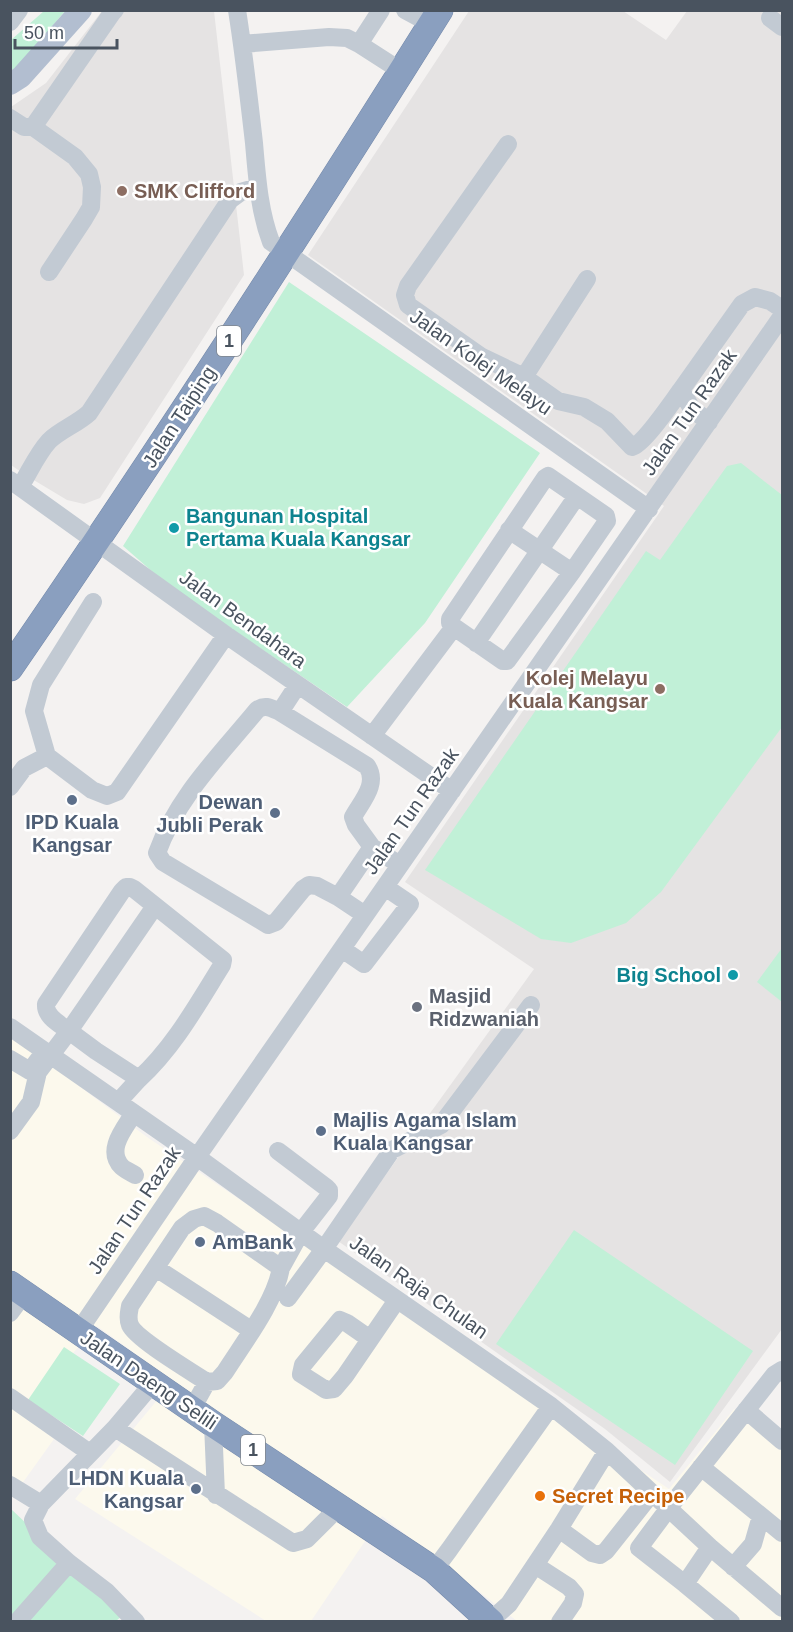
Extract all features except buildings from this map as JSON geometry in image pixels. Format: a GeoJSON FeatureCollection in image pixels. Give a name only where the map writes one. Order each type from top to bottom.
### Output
{"type":"FeatureCollection","features":[{"type":"Feature","properties":{"kind":"highway","name":"Jalan Taiping"},"geometry":{"type":"LineString","coordinates":[[10,668],[97,543],[286,254],[436,17]]}},
{"type":"Feature","properties":{"kind":"highway","name":"Jalan Daeng Selili"},"geometry":{"type":"LineString","coordinates":[[15,1297],[78,1332],[434,1570],[491,1621]]}},
{"type":"Feature","properties":{"kind":"main road"},"geometry":{"type":"LineString","coordinates":[[10,84],[21,76],[81,10]]}},
{"type":"Feature","properties":{"kind":"street"},"geometry":{"type":"LineString","coordinates":[[10,22],[19,10]]}},
{"type":"Feature","properties":{"kind":"street"},"geometry":{"type":"LineString","coordinates":[[33,127],[115,10]]}},
{"type":"Feature","properties":{"kind":"street","name":"Jalan Kolej Melayu"},"geometry":{"type":"LineString","coordinates":[[237,10],[258,187],[264,224],[271,242],[649,508]]}},
{"type":"Feature","properties":{"kind":"street"},"geometry":{"type":"LineString","coordinates":[[359,44],[381,10]]}},
{"type":"Feature","properties":{"kind":"street"},"geometry":{"type":"LineString","coordinates":[[405,10],[436,17]]}},
{"type":"Feature","properties":{"kind":"street"},"geometry":{"type":"LineString","coordinates":[[242,44],[329,37],[346,38],[401,71]]}},
{"type":"Feature","properties":{"kind":"street"},"geometry":{"type":"LineString","coordinates":[[10,118],[24,127],[33,127],[75,157],[89,174],[92,187],[91,207],[49,272]]}},
{"type":"Feature","properties":{"kind":"street"},"geometry":{"type":"LineString","coordinates":[[508,144],[408,286],[405,295],[408,305],[482,357],[524,377],[558,401],[584,407],[608,422],[632,447],[636,446],[681,390],[742,304],[755,297],[770,301],[783,309]]}},
{"type":"Feature","properties":{"kind":"street"},"geometry":{"type":"LineString","coordinates":[[15,484],[51,440],[89,413],[230,200],[241,192],[258,187]]}},
{"type":"Feature","properties":{"kind":"street"},"geometry":{"type":"LineString","coordinates":[[524,377],[587,279]]}},
{"type":"Feature","properties":{"kind":"street","name":"Jalan Tun Razak"},"geometry":{"type":"LineString","coordinates":[[78,1332],[197,1156],[783,316]]}},
{"type":"Feature","properties":{"kind":"street"},"geometry":{"type":"LineString","coordinates":[[681,390],[692,409],[709,422]]}},
{"type":"Feature","properties":{"kind":"street"},"geometry":{"type":"LineString","coordinates":[[548,476],[608,518],[507,661],[503,661],[454,627],[450,619],[509,530],[548,476]]}},
{"type":"Feature","properties":{"kind":"street","name":"Jalan Bendahara"},"geometry":{"type":"LineString","coordinates":[[15,484],[297,686],[452,791]]}},
{"type":"Feature","properties":{"kind":"street"},"geometry":{"type":"LineString","coordinates":[[476,643],[577,496]]}},
{"type":"Feature","properties":{"kind":"street"},"geometry":{"type":"LineString","coordinates":[[509,530],[572,572]]}},
{"type":"Feature","properties":{"kind":"street"},"geometry":{"type":"LineString","coordinates":[[93,602],[41,685],[34,711],[47,756],[92,790],[107,796],[117,792],[226,635]]}},
{"type":"Feature","properties":{"kind":"street"},"geometry":{"type":"LineString","coordinates":[[372,736],[454,627]]}},
{"type":"Feature","properties":{"kind":"street"},"geometry":{"type":"LineString","coordinates":[[280,712],[297,686]]}},
{"type":"Feature","properties":{"kind":"street"},"geometry":{"type":"LineString","coordinates":[[366,915],[338,897],[317,886],[309,885],[303,889],[276,922],[267,925],[163,862],[157,853],[163,836],[186,796],[256,710],[262,706],[268,706],[367,766],[371,778],[369,789],[353,818],[372,847],[400,865]]}},
{"type":"Feature","properties":{"kind":"street"},"geometry":{"type":"LineString","coordinates":[[10,787],[24,768],[47,756]]}},
{"type":"Feature","properties":{"kind":"street"},"geometry":{"type":"LineString","coordinates":[[338,897],[372,847]]}},
{"type":"Feature","properties":{"kind":"street"},"geometry":{"type":"LineString","coordinates":[[118,1102],[154,1065],[177,1036],[223,960],[130,887],[126,887],[46,1004],[46,1009],[48,1015],[69,1031],[139,1079]]}},
{"type":"Feature","properties":{"kind":"street"},"geometry":{"type":"LineString","coordinates":[[342,949],[364,964],[410,904],[385,887]]}},
{"type":"Feature","properties":{"kind":"street"},"geometry":{"type":"LineString","coordinates":[[10,1059],[30,1071],[69,1031],[155,906]]}},
{"type":"Feature","properties":{"kind":"street"},"geometry":{"type":"LineString","coordinates":[[288,1298],[392,1150],[441,1125],[531,1005]]}},
{"type":"Feature","properties":{"kind":"street","name":"Jalan Raja Chulan"},"geometry":{"type":"LineString","coordinates":[[10,1027],[551,1406],[608,1451],[710,1547],[783,1608]]}},
{"type":"Feature","properties":{"kind":"street"},"geometry":{"type":"LineString","coordinates":[[10,1131],[31,1102],[38,1072],[48,1053]]}},
{"type":"Feature","properties":{"kind":"street"},"geometry":{"type":"LineString","coordinates":[[134,1113],[116,1142],[116,1154],[121,1166],[135,1175]]}},
{"type":"Feature","properties":{"kind":"street"},"geometry":{"type":"LineString","coordinates":[[278,1151],[329,1190],[328,1196],[301,1232],[281,1268],[279,1280],[270,1299],[225,1372],[217,1381],[207,1382],[140,1337],[130,1326],[128,1315],[130,1306],[182,1228],[194,1219],[204,1216],[217,1223],[281,1268]]}},
{"type":"Feature","properties":{"kind":"street"},"geometry":{"type":"LineString","coordinates":[[156,1268],[251,1330]]}},
{"type":"Feature","properties":{"kind":"street"},"geometry":{"type":"LineString","coordinates":[[370,1339],[397,1300]]}},
{"type":"Feature","properties":{"kind":"street"},"geometry":{"type":"LineString","coordinates":[[731,1622],[639,1548],[774,1375],[783,1370]]}},
{"type":"Feature","properties":{"kind":"street"},"geometry":{"type":"LineString","coordinates":[[192,1409],[207,1382]]}},
{"type":"Feature","properties":{"kind":"street"},"geometry":{"type":"LineString","coordinates":[[136,1622],[107,1592],[40,1537],[33,1520],[41,1504],[115,1428],[153,1383]]}},
{"type":"Feature","properties":{"kind":"street"},"geometry":{"type":"LineString","coordinates":[[10,1397],[90,1453]]}},
{"type":"Feature","properties":{"kind":"street"},"geometry":{"type":"LineString","coordinates":[[434,1570],[551,1406]]}},
{"type":"Feature","properties":{"kind":"street"},"geometry":{"type":"LineString","coordinates":[[746,1410],[783,1441]]}},
{"type":"Feature","properties":{"kind":"street"},"geometry":{"type":"LineString","coordinates":[[213,1424],[216,1495]]}},
{"type":"Feature","properties":{"kind":"street"},"geometry":{"type":"LineString","coordinates":[[115,1428],[293,1543],[307,1539],[339,1507]]}},
{"type":"Feature","properties":{"kind":"street"},"geometry":{"type":"LineString","coordinates":[[491,1621],[509,1604],[608,1451]]}},
{"type":"Feature","properties":{"kind":"street"},"geometry":{"type":"LineString","coordinates":[[701,1467],[783,1533]]}},
{"type":"Feature","properties":{"kind":"street"},"geometry":{"type":"LineString","coordinates":[[10,1485],[41,1504]]}},
{"type":"Feature","properties":{"kind":"street"},"geometry":{"type":"LineString","coordinates":[[559,1530],[600,1555],[606,1551],[652,1493]]}},
{"type":"Feature","properties":{"kind":"street"},"geometry":{"type":"LineString","coordinates":[[733,1567],[753,1544],[761,1516]]}},
{"type":"Feature","properties":{"kind":"street"},"geometry":{"type":"LineString","coordinates":[[685,1584],[710,1547]]}},
{"type":"Feature","properties":{"kind":"street"},"geometry":{"type":"LineString","coordinates":[[17,1622],[69,1563]]}},
{"type":"Feature","properties":{"kind":"street"},"geometry":{"type":"LineString","coordinates":[[535,1565],[569,1587],[575,1594],[573,1603],[560,1622]]}},
{"type":"Feature","properties":{"kind":"shaded area","name":"SMK Clifford"},"geometry":{"type":"Polygon","coordinates":[[[102,11],[214,11],[244,275],[100,498],[84,504],[67,500],[11,465],[11,107],[46,83],[102,11]]]}},
{"type":"Feature","properties":{"kind":"shaded area","name":"Kolej Melayu Kuala Kangsar"},"geometry":{"type":"Polygon","coordinates":[[[469,11],[623,11],[666,40],[687,11],[782,11],[782,1329],[670,1482],[605,1429],[338,1241],[534,969],[405,882],[664,506],[308,255],[469,11]]]}},
{"type":"Feature","properties":{"kind":"shaded area"},"geometry":{"type":"Polygon","coordinates":[[[11,1035],[147,1137],[669,1489],[734,1409],[782,1447],[782,1621],[517,1621],[382,1516],[311,1621],[266,1621],[75,1499],[173,1381],[97,1326],[20,1413],[54,1439],[11,1499],[11,1035]]]}},
{"type":"Feature","properties":{"kind":"green space"},"geometry":{"type":"Polygon","coordinates":[[[44,11],[65,11],[17,68],[11,70],[11,40],[44,11]]]}},
{"type":"Feature","properties":{"kind":"green space"},"geometry":{"type":"Polygon","coordinates":[[[289,282],[540,453],[425,623],[347,707],[171,588],[123,546],[289,282]]]}},
{"type":"Feature","properties":{"kind":"green space"},"geometry":{"type":"Polygon","coordinates":[[[741,463],[782,495],[782,727],[661,892],[626,923],[571,943],[541,939],[425,870],[646,551],[660,560],[727,466],[741,463]]]}},
{"type":"Feature","properties":{"kind":"green space"},"geometry":{"type":"Polygon","coordinates":[[[782,948],[782,1002],[757,982],[782,948]]]}},
{"type":"Feature","properties":{"kind":"green space"},"geometry":{"type":"Polygon","coordinates":[[[574,1230],[753,1351],[675,1465],[496,1344],[574,1230]]]}},
{"type":"Feature","properties":{"kind":"green space"},"geometry":{"type":"Polygon","coordinates":[[[64,1347],[120,1384],[83,1436],[28,1400],[64,1347]]]}},
{"type":"Feature","properties":{"kind":"green space"},"geometry":{"type":"Polygon","coordinates":[[[10,1508],[123,1615],[116,1621],[11,1621],[10,1508]]]}},
{"type":"Feature","properties":{"kind":"place","name":"SMK Clifford"},"geometry":{"type":"Point","coordinates":[122,191]}},
{"type":"Feature","properties":{"kind":"place","name":"Bangunan Hospital Pertama Kuala Kangsar"},"geometry":{"type":"Point","coordinates":[174,528]}},
{"type":"Feature","properties":{"kind":"place","name":"Kolej Melayu Kuala Kangsar"},"geometry":{"type":"Point","coordinates":[660,689]}},
{"type":"Feature","properties":{"kind":"place","name":"IPD Kuala Kangsar"},"geometry":{"type":"Point","coordinates":[72,800]}},
{"type":"Feature","properties":{"kind":"place","name":"Dewan Jubli Perak"},"geometry":{"type":"Point","coordinates":[275,813]}},
{"type":"Feature","properties":{"kind":"place","name":"Big School"},"geometry":{"type":"Point","coordinates":[733,975]}},
{"type":"Feature","properties":{"kind":"place","name":"Masjid Ridzwaniah"},"geometry":{"type":"Point","coordinates":[417,1007]}},
{"type":"Feature","properties":{"kind":"place","name":"Majlis Agama Islam Kuala Kangsar"},"geometry":{"type":"Point","coordinates":[321,1131]}},
{"type":"Feature","properties":{"kind":"place","name":"AmBank"},"geometry":{"type":"Point","coordinates":[200,1242]}},
{"type":"Feature","properties":{"kind":"place","name":"LHDN Kuala Kangsar"},"geometry":{"type":"Point","coordinates":[196,1489]}},
{"type":"Feature","properties":{"kind":"place","name":"Secret Recipe"},"geometry":{"type":"Point","coordinates":[540,1496]}}]}
